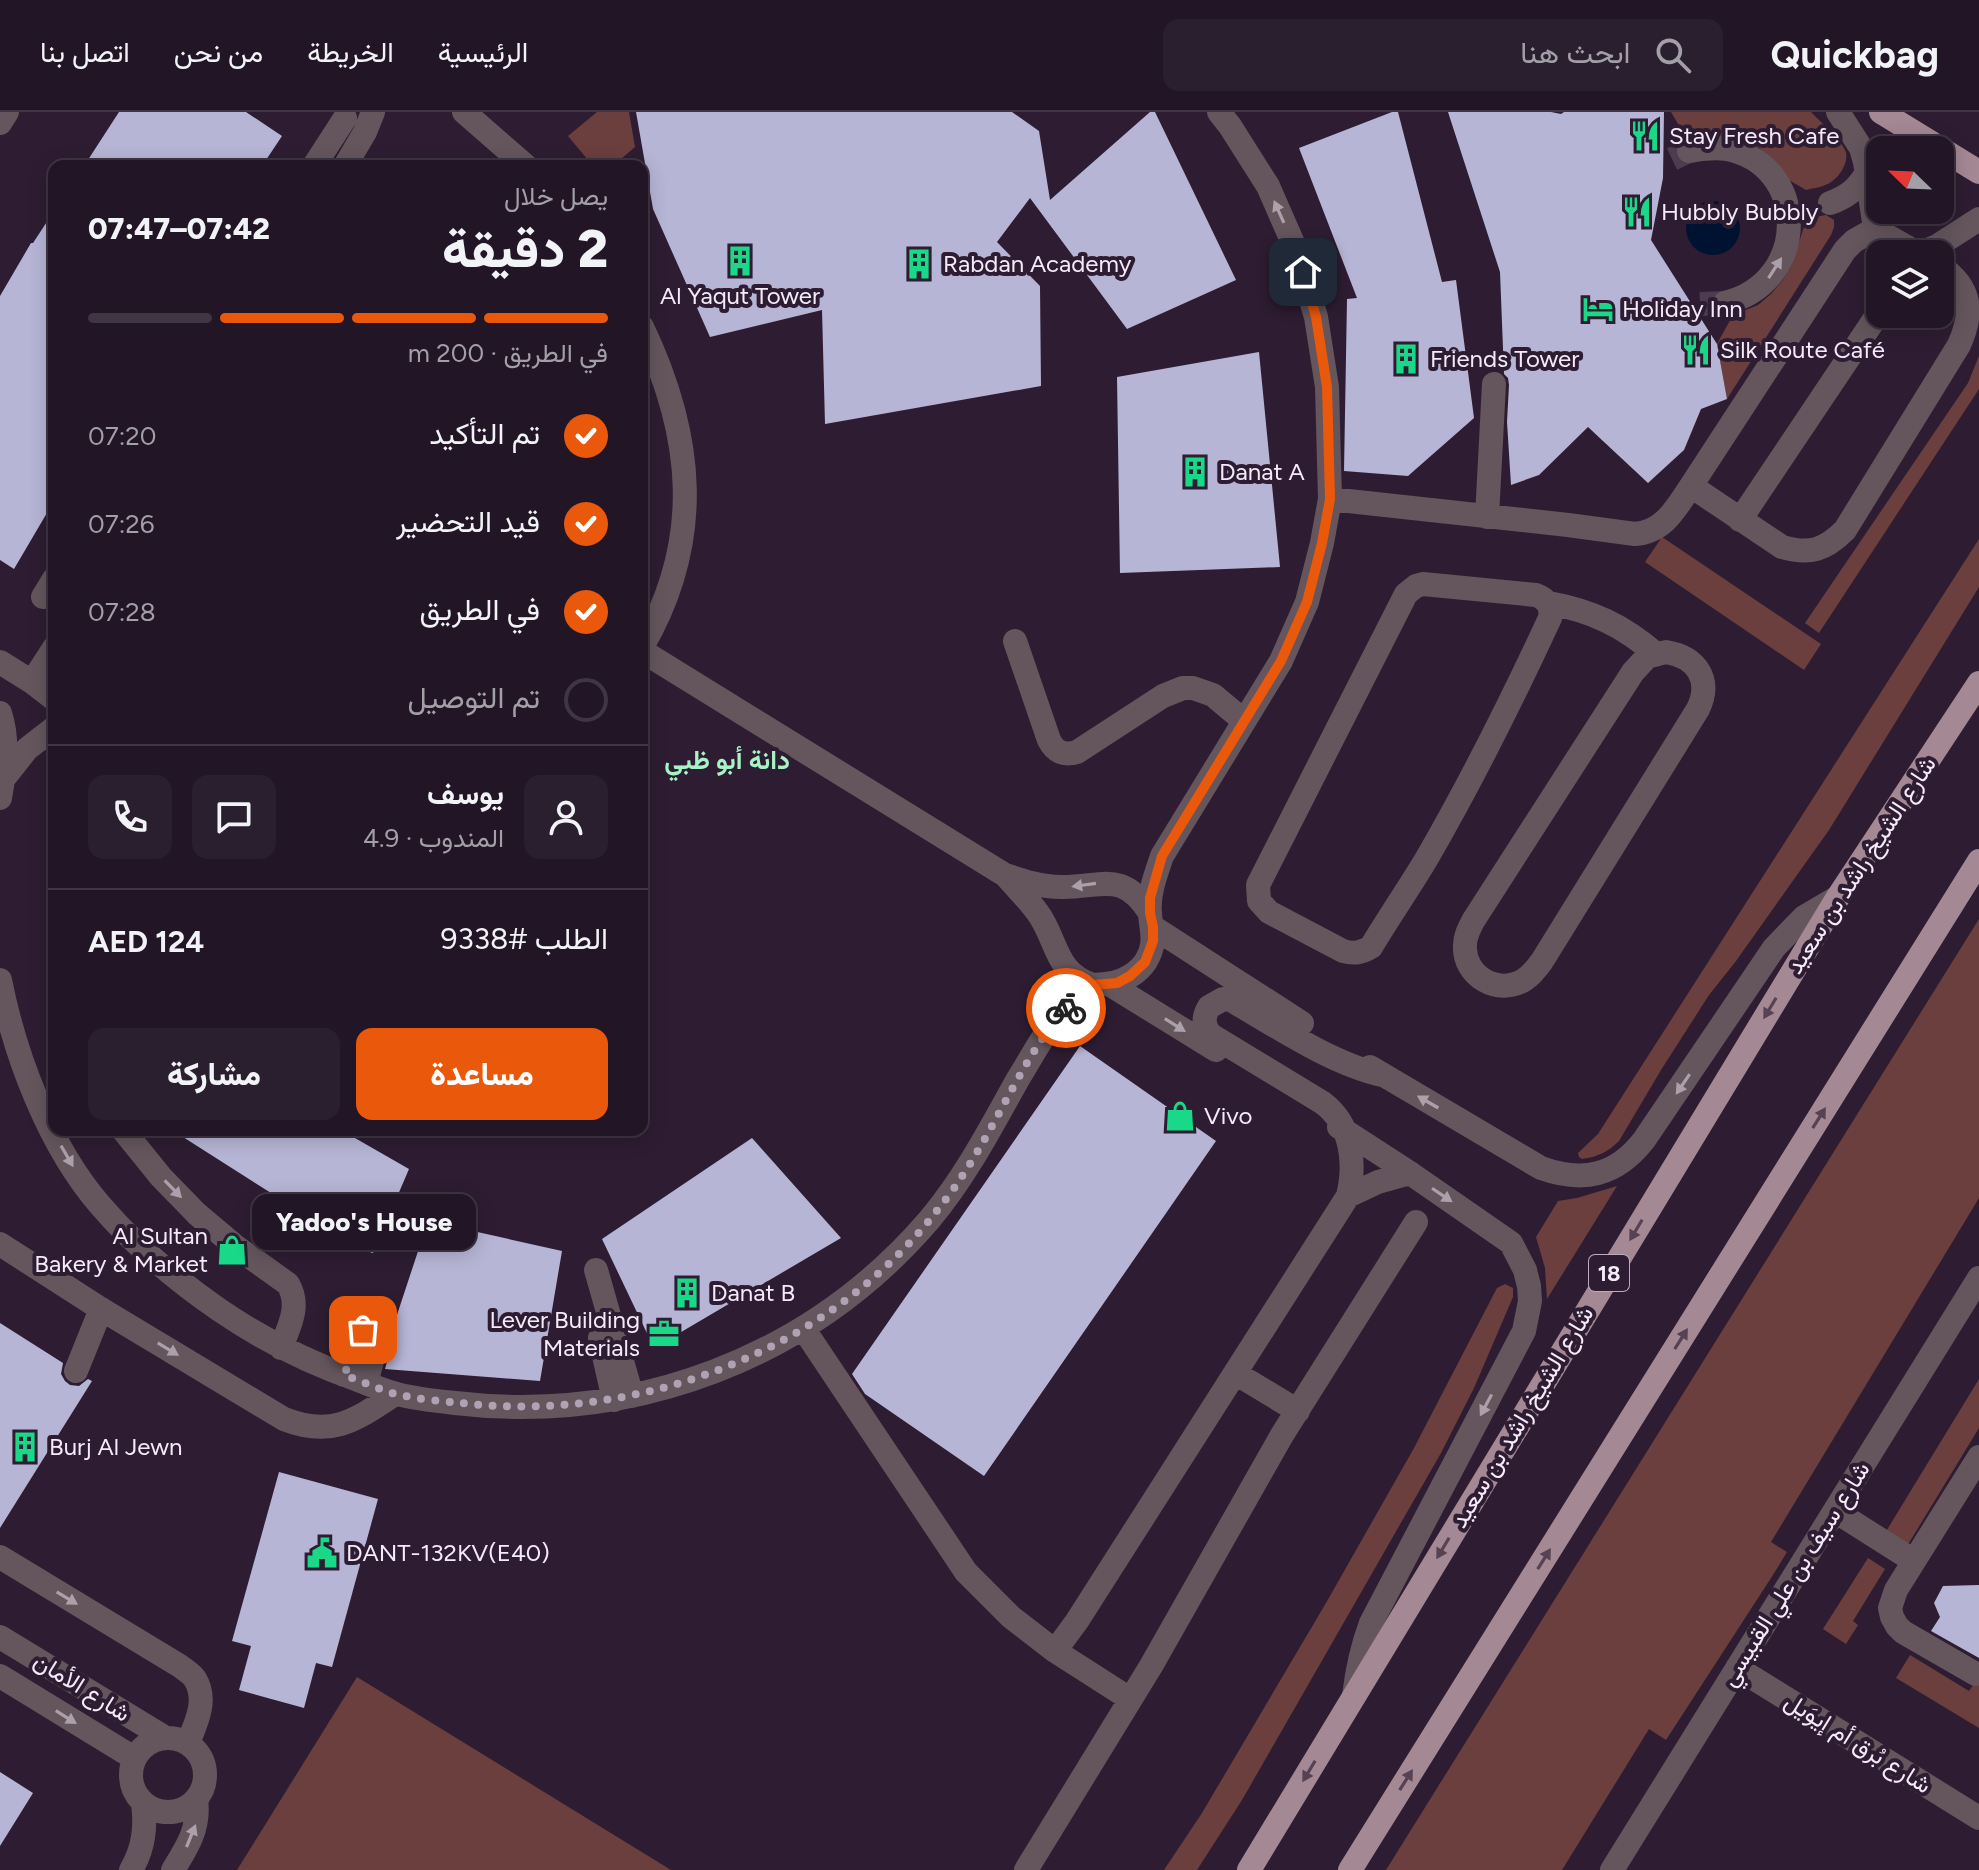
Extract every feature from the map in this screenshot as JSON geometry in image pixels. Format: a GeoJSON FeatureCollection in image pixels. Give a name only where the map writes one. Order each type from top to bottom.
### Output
{"type":"FeatureCollection","features":[{"type":"Feature","properties":{"kind":"main road"},"geometry":{"type":"LineString","coordinates":[[1881,112],[1979,172]]}},
{"type":"Feature","properties":{"kind":"main road","name":"شارع الشيخ راشد بن سعيد"},"geometry":{"type":"LineString","coordinates":[[1249,1870],[1838,897],[1979,683]]}},
{"type":"Feature","properties":{"kind":"main road"},"geometry":{"type":"LineString","coordinates":[[1350,1870],[1979,861]]}},
{"type":"Feature","properties":{"kind":"street"},"geometry":{"type":"LineString","coordinates":[[0,123],[7,112]]}},
{"type":"Feature","properties":{"kind":"street"},"geometry":{"type":"LineString","coordinates":[[648,653],[1005,875],[1036,910],[1065,967],[1082,981],[1117,983],[1145,962],[1153,941],[1153,885],[1162,856],[1281,661],[1307,602],[1330,499],[1327,387],[1316,317],[1296,250],[1268,186],[1219,112]]}},
{"type":"Feature","properties":{"kind":"street"},"geometry":{"type":"LineString","coordinates":[[1838,112],[1861,148],[1866,174],[1855,189],[1830,203],[1857,211],[1866,218]]}},
{"type":"Feature","properties":{"kind":"street"},"geometry":{"type":"LineString","coordinates":[[466,113],[519,160]]}},
{"type":"Feature","properties":{"kind":"street"},"geometry":{"type":"LineString","coordinates":[[319,160],[354,118]]}},
{"type":"Feature","properties":{"kind":"street"},"geometry":{"type":"LineString","coordinates":[[346,160],[354,118]]}},
{"type":"Feature","properties":{"kind":"street"},"geometry":{"type":"LineString","coordinates":[[1689,151],[1728,149],[1746,156],[1771,175],[1788,209],[1787,246],[1776,269],[1749,295],[1725,303]]}},
{"type":"Feature","properties":{"kind":"street"},"geometry":{"type":"LineString","coordinates":[[1947,240],[1979,219]]}},
{"type":"Feature","properties":{"kind":"street"},"geometry":{"type":"LineString","coordinates":[[1330,499],[1646,534],[1665,523],[1691,486],[1845,250],[1874,225],[1897,240]]}},
{"type":"Feature","properties":{"kind":"street"},"geometry":{"type":"LineString","coordinates":[[1691,486],[1782,547],[1799,552],[1817,550],[1833,542],[1845,530],[1967,328],[1968,308],[1963,290],[1954,277]]}},
{"type":"Feature","properties":{"kind":"street"},"geometry":{"type":"LineString","coordinates":[[1740,520],[1869,328]]}},
{"type":"Feature","properties":{"kind":"street"},"geometry":{"type":"LineString","coordinates":[[648,343],[678,422],[685,486],[684,518],[675,566],[648,636]]}},
{"type":"Feature","properties":{"kind":"street"},"geometry":{"type":"LineString","coordinates":[[1487,517],[1494,384]]}},
{"type":"Feature","properties":{"kind":"street"},"geometry":{"type":"LineString","coordinates":[[1549,603],[1550,618],[1477,769],[1371,947],[1362,952],[1343,951],[1263,907],[1257,893],[1261,878],[1410,590],[1423,584],[1536,595],[1549,603],[1593,613],[1636,637],[1656,654]]}},
{"type":"Feature","properties":{"kind":"street"},"geometry":{"type":"LineString","coordinates":[[1015,641],[1049,740],[1057,751],[1077,752],[1163,696],[1183,688],[1213,695],[1244,721]]}},
{"type":"Feature","properties":{"kind":"street"},"geometry":{"type":"LineString","coordinates":[[1675,653],[1693,663],[1699,671],[1703,690],[1698,709],[1534,971],[1514,985],[1489,984],[1471,968],[1466,956],[1467,932],[1633,672],[1647,657],[1656,654],[1675,653]]}},
{"type":"Feature","properties":{"kind":"street"},"geometry":{"type":"LineString","coordinates":[[32,682],[48,657]]}},
{"type":"Feature","properties":{"kind":"street"},"geometry":{"type":"LineString","coordinates":[[0,662],[48,694]]}},
{"type":"Feature","properties":{"kind":"street"},"geometry":{"type":"LineString","coordinates":[[0,713],[6,742],[2,788]]}},
{"type":"Feature","properties":{"kind":"street"},"geometry":{"type":"LineString","coordinates":[[2,788],[27,749],[48,733]]}},
{"type":"Feature","properties":{"kind":"street"},"geometry":{"type":"LineString","coordinates":[[1005,875],[1048,886],[1104,883],[1131,891],[1142,901],[1151,920],[1382,1075],[1541,1168],[1573,1176],[1587,1176],[1613,1168],[1636,1151],[1774,948],[1804,917],[1838,897]]}},
{"type":"Feature","properties":{"kind":"street"},"geometry":{"type":"LineString","coordinates":[[0,980],[9,1056],[48,1117]]}},
{"type":"Feature","properties":{"kind":"street"},"geometry":{"type":"LineString","coordinates":[[1101,984],[1410,1173],[1511,1243],[1525,1270],[1529,1286],[1529,1316],[1518,1345],[1371,1623],[1362,1647],[1354,1696]]}},
{"type":"Feature","properties":{"kind":"street"},"geometry":{"type":"LineString","coordinates":[[57,1136],[70,1163],[97,1202],[128,1236],[165,1269],[240,1324],[313,1364],[395,1394],[489,1407],[544,1407],[623,1398],[652,1392],[755,1355],[803,1328],[849,1296],[892,1260],[930,1218],[964,1173],[1053,1023],[1077,995],[1101,984]]}},
{"type":"Feature","properties":{"kind":"street"},"geometry":{"type":"LineString","coordinates":[[1055,1651],[1348,1196],[1352,1179],[1350,1145],[1335,1114],[1323,1103],[1211,1035],[1206,1029],[1205,1014],[1209,1007],[1223,999],[1231,1000],[1340,1061],[1382,1075]]}},
{"type":"Feature","properties":{"kind":"street"},"geometry":{"type":"LineString","coordinates":[[132,1136],[161,1177],[197,1214],[288,1284],[293,1292],[294,1310],[281,1348]]}},
{"type":"Feature","properties":{"kind":"street"},"geometry":{"type":"LineString","coordinates":[[1348,1196],[1378,1182],[1410,1173]]}},
{"type":"Feature","properties":{"kind":"street"},"geometry":{"type":"LineString","coordinates":[[1026,1870],[1298,1411],[1416,1222]]}},
{"type":"Feature","properties":{"kind":"street"},"geometry":{"type":"LineString","coordinates":[[0,1244],[101,1309],[297,1424],[324,1428],[338,1426],[363,1416],[395,1394]]}},
{"type":"Feature","properties":{"kind":"street"},"geometry":{"type":"LineString","coordinates":[[591,1274],[623,1398]]}},
{"type":"Feature","properties":{"kind":"street","name":"شارع سيف بن علي القبيسي"},"geometry":{"type":"LineString","coordinates":[[1612,1870],[1979,1280]]}},
{"type":"Feature","properties":{"kind":"street"},"geometry":{"type":"LineString","coordinates":[[76,1371],[101,1309]]}},
{"type":"Feature","properties":{"kind":"street"},"geometry":{"type":"LineString","coordinates":[[803,1328],[966,1572],[1011,1617],[1055,1651],[1130,1699]]}},
{"type":"Feature","properties":{"kind":"street"},"geometry":{"type":"LineString","coordinates":[[355,1379],[371,1334]]}},
{"type":"Feature","properties":{"kind":"street"},"geometry":{"type":"LineString","coordinates":[[1235,1373],[1298,1411]]}},
{"type":"Feature","properties":{"kind":"street"},"geometry":{"type":"LineString","coordinates":[[1976,1674],[1903,1632],[1892,1617],[1890,1608],[1914,1561],[1979,1457]]}},
{"type":"Feature","properties":{"kind":"street"},"geometry":{"type":"LineString","coordinates":[[1835,1511],[1914,1561]]}},
{"type":"Feature","properties":{"kind":"street"},"geometry":{"type":"LineString","coordinates":[[0,1557],[180,1666],[194,1678],[202,1696],[199,1715],[188,1743]]}},
{"type":"Feature","properties":{"kind":"street","name":"شارع الأمان"},"geometry":{"type":"LineString","coordinates":[[0,1637],[164,1737]]}},
{"type":"Feature","properties":{"kind":"street","name":"شارع بُرق أم إيوَيل"},"geometry":{"type":"LineString","coordinates":[[1737,1668],[1979,1818]]}},
{"type":"Feature","properties":{"kind":"street","name":"شارع الأمان"},"geometry":{"type":"LineString","coordinates":[[0,1676],[134,1758]]}},
{"type":"Feature","properties":{"kind":"street"},"geometry":{"type":"LineString","coordinates":[[164,1737],[188,1743],[203,1763],[205,1775],[196,1799],[187,1807],[165,1812],[143,1803],[131,1782],[134,1758],[141,1748],[164,1737]]}},
{"type":"Feature","properties":{"kind":"street"},"geometry":{"type":"LineString","coordinates":[[173,1870],[197,1824],[196,1799]]}},
{"type":"Feature","properties":{"kind":"street"},"geometry":{"type":"LineString","coordinates":[[131,1870],[143,1841],[143,1803]]}},
{"type":"Feature","properties":{"kind":"shaded area"},"geometry":{"type":"Polygon","coordinates":[[[597,112],[629,112],[635,147],[620,160],[588,160],[568,136],[597,112]]]}},
{"type":"Feature","properties":{"kind":"shaded area"},"geometry":{"type":"Polygon","coordinates":[[[1671,112],[1811,112],[1842,145],[1846,154],[1845,163],[1831,182],[1806,190],[1782,176],[1759,148],[1738,141],[1687,139],[1671,112]]]}},
{"type":"Feature","properties":{"kind":"shaded area"},"geometry":{"type":"Polygon","coordinates":[[[1826,215],[1834,220],[1831,235],[1727,399],[1717,344],[1733,315],[1758,305],[1782,281],[1791,266],[1805,224],[1815,217],[1826,215]]]}},
{"type":"Feature","properties":{"kind":"shaded area"},"geometry":{"type":"Polygon","coordinates":[[[1979,356],[1979,389],[1819,633],[1805,623],[1968,383],[1979,356]]]}},
{"type":"Feature","properties":{"kind":"shaded area"},"geometry":{"type":"Polygon","coordinates":[[[1662,537],[1821,644],[1804,670],[1645,562],[1662,537]]]}},
{"type":"Feature","properties":{"kind":"shaded area"},"geometry":{"type":"Polygon","coordinates":[[[1979,539],[1979,587],[1829,830],[1709,995],[1619,1141],[1602,1153],[1582,1159],[1578,1153],[1598,1134],[1979,539]]]}},
{"type":"Feature","properties":{"kind":"shaded area"},"geometry":{"type":"Polygon","coordinates":[[[1979,919],[1979,1198],[1771,1542],[1787,1552],[1771,1578],[1666,1740],[1649,1729],[1562,1870],[1386,1870],[1979,919]]]}},
{"type":"Feature","properties":{"kind":"shaded area"},"geometry":{"type":"Polygon","coordinates":[[[1617,1186],[1547,1299],[1545,1268],[1536,1237],[1558,1201],[1617,1186]]]}},
{"type":"Feature","properties":{"kind":"shaded area"},"geometry":{"type":"Polygon","coordinates":[[[1505,1284],[1513,1288],[1513,1297],[1474,1388],[1441,1453],[1242,1800],[1197,1870],[1164,1870],[1202,1813],[1326,1603],[1414,1448],[1497,1288],[1505,1284]]]}},
{"type":"Feature","properties":{"kind":"shaded area"},"geometry":{"type":"Polygon","coordinates":[[[1979,1379],[1979,1428],[1904,1551],[1882,1538],[1979,1379]]]}},
{"type":"Feature","properties":{"kind":"shaded area"},"geometry":{"type":"Polygon","coordinates":[[[1868,1558],[1885,1569],[1853,1621],[1858,1625],[1846,1644],[1823,1629],[1868,1558]]]}},
{"type":"Feature","properties":{"kind":"shaded area"},"geometry":{"type":"Polygon","coordinates":[[[1910,1655],[1969,1691],[1979,1676],[1979,1728],[1896,1678],[1910,1655]]]}},
{"type":"Feature","properties":{"kind":"shaded area"},"geometry":{"type":"Polygon","coordinates":[[[357,1677],[671,1870],[237,1870],[357,1677]]]}},
{"type":"Feature","properties":{"kind":"water"},"geometry":{"type":"Polygon","coordinates":[[[1713,201],[1732,209],[1740,228],[1732,247],[1713,255],[1694,247],[1686,228],[1694,209],[1713,201]]]}},
{"type":"Feature","properties":{"kind":"building"},"geometry":{"type":"Polygon","coordinates":[[[119,112],[246,112],[282,136],[266,160],[88,160],[119,112]]]}},
{"type":"Feature","properties":{"kind":"building"},"geometry":{"type":"Polygon","coordinates":[[[636,112],[1012,112],[1039,131],[1050,200],[1150,112],[1155,112],[1236,280],[1127,329],[1030,198],[997,242],[1040,286],[1041,386],[825,424],[822,310],[710,337],[653,209],[648,160],[644,160],[636,112]]]}},
{"type":"Feature","properties":{"kind":"building"},"geometry":{"type":"Polygon","coordinates":[[[1398,112],[1442,282],[1456,280],[1474,418],[1408,476],[1344,471],[1347,299],[1357,298],[1299,148],[1398,112]]]}},
{"type":"Feature","properties":{"kind":"building","name":"Holiday Inn"},"geometry":{"type":"Polygon","coordinates":[[[1448,112],[1664,112],[1663,178],[1651,240],[1717,344],[1727,399],[1701,409],[1684,450],[1648,483],[1588,427],[1539,475],[1511,485],[1507,422],[1509,385],[1504,374],[1500,272],[1448,112]]]}},
{"type":"Feature","properties":{"kind":"building"},"geometry":{"type":"Polygon","coordinates":[[[48,220],[48,511],[14,569],[0,560],[0,296],[48,220]]]}},
{"type":"Feature","properties":{"kind":"building","name":"Danat A"},"geometry":{"type":"Polygon","coordinates":[[[1259,352],[1280,567],[1120,573],[1117,377],[1259,352]]]}},
{"type":"Feature","properties":{"kind":"building"},"geometry":{"type":"Polygon","coordinates":[[[1080,1046],[1216,1141],[984,1476],[865,1394],[852,1374],[1080,1046]]]}},
{"type":"Feature","properties":{"kind":"building"},"geometry":{"type":"Polygon","coordinates":[[[181,1136],[351,1136],[409,1169],[373,1253],[327,1239],[271,1193],[181,1136]]]}},
{"type":"Feature","properties":{"kind":"building","name":"Danat B"},"geometry":{"type":"Polygon","coordinates":[[[752,1138],[841,1238],[654,1348],[602,1239],[752,1138]]]}},
{"type":"Feature","properties":{"kind":"building"},"geometry":{"type":"Polygon","coordinates":[[[428,1221],[562,1251],[540,1381],[385,1369],[392,1343],[391,1333],[428,1221]]]}},
{"type":"Feature","properties":{"kind":"building","name":"Burj Al Jewn"},"geometry":{"type":"Polygon","coordinates":[[[0,1323],[63,1363],[61,1374],[70,1385],[79,1386],[88,1379],[92,1381],[0,1528],[0,1323]]]}},
{"type":"Feature","properties":{"kind":"building"},"geometry":{"type":"Polygon","coordinates":[[[279,1472],[378,1499],[332,1667],[316,1663],[304,1708],[239,1690],[251,1646],[232,1641],[279,1472]]]}},
{"type":"Feature","properties":{"kind":"building"},"geometry":{"type":"Polygon","coordinates":[[[1979,1585],[1979,1658],[1931,1631],[1940,1617],[1934,1603],[1943,1586],[1979,1585]]]}},
{"type":"Feature","properties":{"kind":"building"},"geometry":{"type":"Polygon","coordinates":[[[0,1772],[33,1793],[0,1846],[0,1772]]]}},
{"type":"Feature","properties":{"kind":"tunnel"},"geometry":{"type":"LineString","coordinates":[[1672,159],[1689,151]]}},
{"type":"Feature","properties":{"kind":"tunnel"},"geometry":{"type":"LineString","coordinates":[[1700,304],[1725,303]]}},
{"type":"Feature","properties":{"kind":"way so far"},"geometry":{"type":"LineString","coordinates":[[363,1330],[344,1375],[395,1394],[489,1407],[599,1403],[652,1392],[755,1355],[803,1328],[849,1296],[892,1260],[930,1218],[964,1173],[1038,1045],[1066,1008]]}},
{"type":"Feature","properties":{"kind":"place","name":"Stay Fresh Cafe"},"geometry":{"type":"Point","coordinates":[1645,136]}},
{"type":"Feature","properties":{"kind":"place","name":"Hubbly Bubbly"},"geometry":{"type":"Point","coordinates":[1637,212]}},
{"type":"Feature","properties":{"kind":"place","name":"Al Yaqut Tower"},"geometry":{"type":"Point","coordinates":[740,261]}},
{"type":"Feature","properties":{"kind":"place","name":"Rabdan Academy"},"geometry":{"type":"Point","coordinates":[919,264]}},
{"type":"Feature","properties":{"kind":"place","name":"Holiday Inn"},"geometry":{"type":"Point","coordinates":[1598,309]}},
{"type":"Feature","properties":{"kind":"place","name":"Silk Route Café"},"geometry":{"type":"Point","coordinates":[1696,350]}},
{"type":"Feature","properties":{"kind":"place","name":"Friends Tower"},"geometry":{"type":"Point","coordinates":[1406,359]}},
{"type":"Feature","properties":{"kind":"place","name":"Danat A"},"geometry":{"type":"Point","coordinates":[1195,472]}},
{"type":"Feature","properties":{"kind":"place","name":"Vivo"},"geometry":{"type":"Point","coordinates":[1180,1116]}},
{"type":"Feature","properties":{"kind":"place","name":"Al Sultan Bakery & Market"},"geometry":{"type":"Point","coordinates":[232,1250]}},
{"type":"Feature","properties":{"kind":"place","name":"Danat B"},"geometry":{"type":"Point","coordinates":[687,1293]}},
{"type":"Feature","properties":{"kind":"place","name":"Yadoo's House"},"geometry":{"type":"Point","coordinates":[363,1330]}},
{"type":"Feature","properties":{"kind":"place","name":"Lever Building Materials"},"geometry":{"type":"Point","coordinates":[664,1334]}},
{"type":"Feature","properties":{"kind":"place","name":"Burj Al Jewn"},"geometry":{"type":"Point","coordinates":[25,1447]}},
{"type":"Feature","properties":{"kind":"place","name":"DANT-132KV(E40)"},"geometry":{"type":"Point","coordinates":[322,1553]}},
{"type":"Feature","properties":{"kind":"district","name":"دانة أبو ظبي"},"geometry":{"type":"Point","coordinates":[727,760]}},
{"type":"Feature","properties":{"kind":"route"},"geometry":{"type":"LineString","coordinates":[[1066,1008],[1084,989],[1117,983],[1145,962],[1153,941],[1150,898],[1162,856],[1281,661],[1307,602],[1330,499],[1327,387],[1316,317],[1303,272]]}}]}
